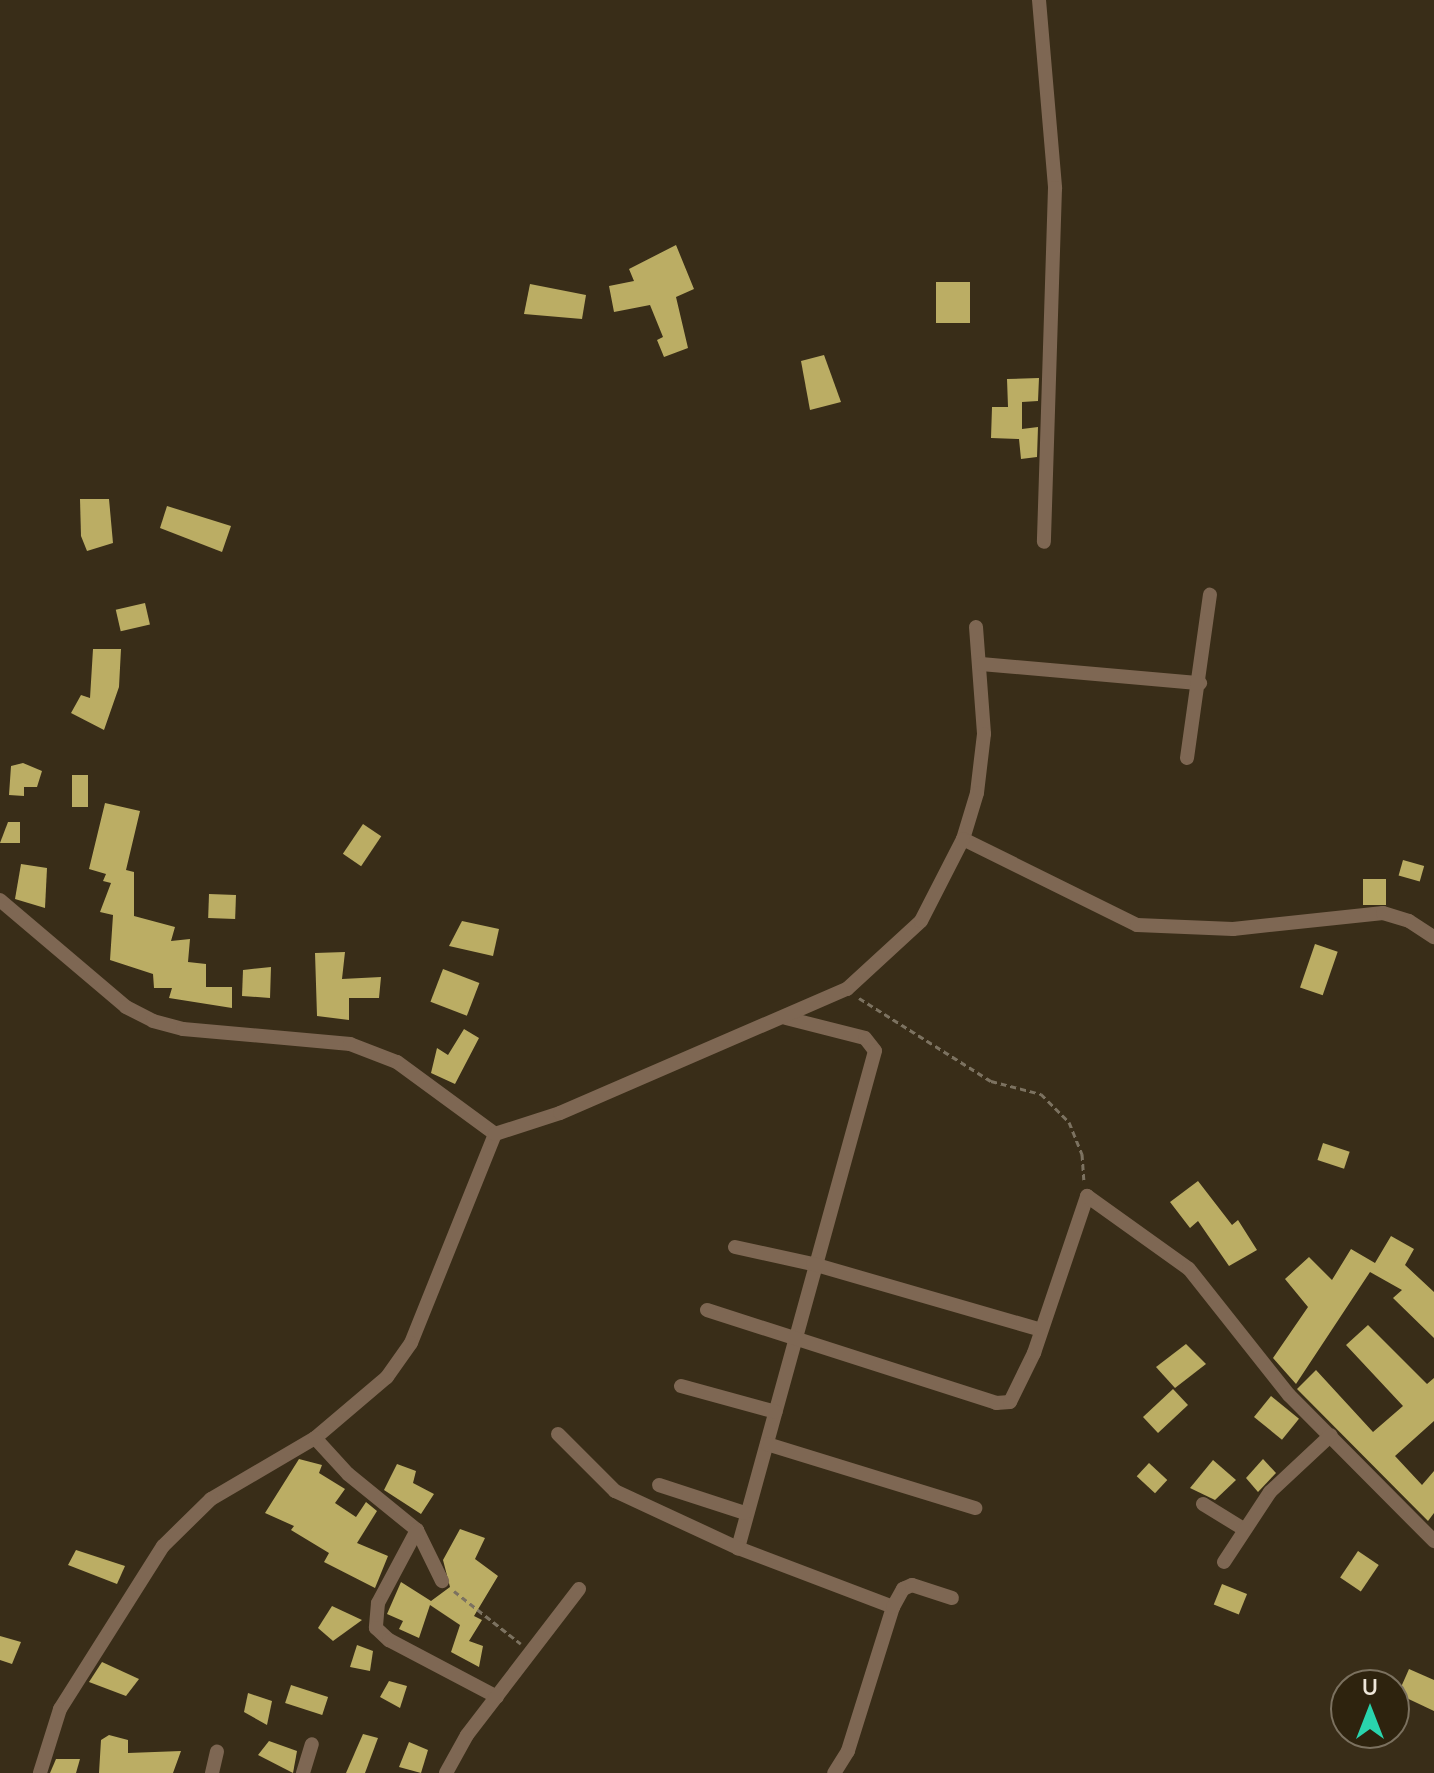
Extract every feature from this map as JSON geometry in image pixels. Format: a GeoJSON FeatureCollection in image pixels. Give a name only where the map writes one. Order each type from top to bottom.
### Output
{"type":"FeatureCollection","features":[{"type":"Feature","properties":{"kind":"street"},"geometry":{"type":"LineString","coordinates":[[1039,0],[1055,188],[1044,542]]}},
{"type":"Feature","properties":{"kind":"street"},"geometry":{"type":"LineString","coordinates":[[1187,758],[1210,595]]}},
{"type":"Feature","properties":{"kind":"street"},"geometry":{"type":"LineString","coordinates":[[495,1134],[560,1113],[786,1018],[847,989],[921,921],[963,839],[977,793],[984,734],[976,627]]}},
{"type":"Feature","properties":{"kind":"street"},"geometry":{"type":"LineString","coordinates":[[981,664],[1200,683]]}},
{"type":"Feature","properties":{"kind":"street"},"geometry":{"type":"LineString","coordinates":[[963,839],[1137,925],[1233,929],[1383,913],[1409,921],[1434,937]]}},
{"type":"Feature","properties":{"kind":"street"},"geometry":{"type":"LineString","coordinates":[[0,900],[126,1007],[153,1021],[183,1029],[350,1044],[397,1062],[495,1134]]}},
{"type":"Feature","properties":{"kind":"street"},"geometry":{"type":"LineString","coordinates":[[738,1548],[745,1513],[776,1412],[813,1264],[875,1046],[865,1038],[786,1018]]}},
{"type":"Feature","properties":{"kind":"street"},"geometry":{"type":"LineString","coordinates":[[40,1773],[60,1709],[163,1546],[211,1499],[315,1438],[387,1377],[411,1343],[495,1134]]}},
{"type":"Feature","properties":{"kind":"street"},"geometry":{"type":"LineString","coordinates":[[707,1310],[795,1334],[1004,1404],[1015,1395],[1041,1330],[1087,1196],[1189,1269],[1289,1395],[1434,1541]]}},
{"type":"Feature","properties":{"kind":"street"},"geometry":{"type":"LineString","coordinates":[[735,1247],[813,1264],[1041,1330]]}},
{"type":"Feature","properties":{"kind":"street"},"geometry":{"type":"LineString","coordinates":[[681,1386],[776,1412]]}},
{"type":"Feature","properties":{"kind":"street"},"geometry":{"type":"LineString","coordinates":[[558,1434],[615,1491],[738,1548],[893,1607]]}},
{"type":"Feature","properties":{"kind":"street"},"geometry":{"type":"LineString","coordinates":[[1224,1562],[1242,1528],[1270,1492],[1331,1435]]}},
{"type":"Feature","properties":{"kind":"street"},"geometry":{"type":"LineString","coordinates":[[315,1438],[348,1474],[417,1530],[442,1581]]}},
{"type":"Feature","properties":{"kind":"street"},"geometry":{"type":"LineString","coordinates":[[767,1444],[975,1508]]}},
{"type":"Feature","properties":{"kind":"street"},"geometry":{"type":"LineString","coordinates":[[659,1485],[745,1513]]}},
{"type":"Feature","properties":{"kind":"street"},"geometry":{"type":"LineString","coordinates":[[1203,1504],[1242,1528]]}},
{"type":"Feature","properties":{"kind":"street"},"geometry":{"type":"LineString","coordinates":[[417,1530],[378,1603],[376,1628],[389,1640],[497,1697]]}},
{"type":"Feature","properties":{"kind":"street"},"geometry":{"type":"LineString","coordinates":[[834,1773],[848,1751],[893,1607],[903,1589],[912,1585],[952,1598]]}},
{"type":"Feature","properties":{"kind":"street"},"geometry":{"type":"LineString","coordinates":[[446,1773],[497,1697],[579,1589]]}},
{"type":"Feature","properties":{"kind":"street"},"geometry":{"type":"LineString","coordinates":[[303,1773],[312,1744]]}},
{"type":"Feature","properties":{"kind":"street"},"geometry":{"type":"LineString","coordinates":[[212,1773],[217,1752]]}},
{"type":"Feature","properties":{"kind":"path"},"geometry":{"type":"LineString","coordinates":[[847,989],[900,1028],[991,1081],[1041,1094],[1069,1122],[1082,1154],[1087,1196]]}},
{"type":"Feature","properties":{"kind":"path"},"geometry":{"type":"LineString","coordinates":[[442,1581],[531,1652]]}},
{"type":"Feature","properties":{"kind":"building"},"geometry":{"type":"Polygon","coordinates":[[[676,245],[694,289],[676,297],[688,348],[664,357],[657,340],[663,337],[650,305],[614,312],[609,286],[634,281],[629,269],[676,245]]]}},
{"type":"Feature","properties":{"kind":"building"},"geometry":{"type":"Polygon","coordinates":[[[936,282],[970,282],[970,323],[936,323],[936,282]]]}},
{"type":"Feature","properties":{"kind":"building"},"geometry":{"type":"Polygon","coordinates":[[[530,284],[586,295],[582,319],[524,314],[530,284]]]}},
{"type":"Feature","properties":{"kind":"building"},"geometry":{"type":"Polygon","coordinates":[[[824,355],[841,402],[810,410],[801,361],[824,355]]]}},
{"type":"Feature","properties":{"kind":"building"},"geometry":{"type":"Polygon","coordinates":[[[1039,378],[1038,401],[1022,402],[1022,429],[1038,427],[1037,457],[1021,459],[1019,439],[991,438],[992,407],[1008,407],[1007,379],[1039,378]]]}},
{"type":"Feature","properties":{"kind":"building"},"geometry":{"type":"Polygon","coordinates":[[[80,499],[109,499],[113,543],[87,551],[81,536],[80,499]]]}},
{"type":"Feature","properties":{"kind":"building"},"geometry":{"type":"Polygon","coordinates":[[[167,506],[231,526],[222,552],[160,528],[167,506]]]}},
{"type":"Feature","properties":{"kind":"building"},"geometry":{"type":"Polygon","coordinates":[[[145,603],[150,624],[121,631],[116,610],[145,603]]]}},
{"type":"Feature","properties":{"kind":"building"},"geometry":{"type":"Polygon","coordinates":[[[93,649],[121,649],[119,687],[104,730],[71,713],[81,695],[90,698],[93,649]]]}},
{"type":"Feature","properties":{"kind":"building"},"geometry":{"type":"Polygon","coordinates":[[[23,763],[42,771],[37,787],[24,787],[24,796],[9,795],[11,766],[23,763]]]}},
{"type":"Feature","properties":{"kind":"building"},"geometry":{"type":"Polygon","coordinates":[[[72,775],[88,775],[88,807],[72,807],[72,775]]]}},
{"type":"Feature","properties":{"kind":"building"},"geometry":{"type":"Polygon","coordinates":[[[105,803],[140,811],[126,870],[134,872],[134,916],[175,927],[171,941],[190,939],[188,962],[206,964],[206,987],[232,987],[232,1008],[169,998],[172,988],[154,988],[153,974],[110,960],[113,915],[100,912],[111,883],[103,881],[106,874],[89,869],[105,803]]]}},
{"type":"Feature","properties":{"kind":"building"},"geometry":{"type":"Polygon","coordinates":[[[8,822],[20,822],[20,843],[0,843],[8,822]]]}},
{"type":"Feature","properties":{"kind":"building"},"geometry":{"type":"Polygon","coordinates":[[[363,824],[381,836],[361,866],[343,854],[363,824]]]}},
{"type":"Feature","properties":{"kind":"building"},"geometry":{"type":"Polygon","coordinates":[[[1403,860],[1424,866],[1420,881],[1399,875],[1403,860]]]}},
{"type":"Feature","properties":{"kind":"building"},"geometry":{"type":"Polygon","coordinates":[[[21,864],[47,868],[45,908],[15,899],[21,864]]]}},
{"type":"Feature","properties":{"kind":"building"},"geometry":{"type":"Polygon","coordinates":[[[1363,879],[1386,879],[1386,905],[1363,905],[1363,879]]]}},
{"type":"Feature","properties":{"kind":"building"},"geometry":{"type":"Polygon","coordinates":[[[209,894],[236,895],[235,919],[208,918],[209,894]]]}},
{"type":"Feature","properties":{"kind":"building"},"geometry":{"type":"Polygon","coordinates":[[[462,921],[499,929],[493,956],[449,946],[462,921]]]}},
{"type":"Feature","properties":{"kind":"building"},"geometry":{"type":"Polygon","coordinates":[[[1315,944],[1338,952],[1323,995],[1300,987],[1315,944]]]}},
{"type":"Feature","properties":{"kind":"building"},"geometry":{"type":"Polygon","coordinates":[[[345,952],[342,979],[381,977],[379,998],[349,998],[349,1020],[317,1016],[315,953],[345,952]]]}},
{"type":"Feature","properties":{"kind":"building"},"geometry":{"type":"Polygon","coordinates":[[[271,967],[270,998],[242,996],[243,970],[271,967]]]}},
{"type":"Feature","properties":{"kind":"building"},"geometry":{"type":"Polygon","coordinates":[[[443,969],[479,983],[467,1016],[430,1002],[443,969]]]}},
{"type":"Feature","properties":{"kind":"building"},"geometry":{"type":"Polygon","coordinates":[[[464,1029],[479,1038],[455,1084],[431,1073],[437,1048],[448,1055],[464,1029]]]}},
{"type":"Feature","properties":{"kind":"building"},"geometry":{"type":"Polygon","coordinates":[[[1323,1143],[1350,1152],[1344,1169],[1317,1160],[1323,1143]]]}},
{"type":"Feature","properties":{"kind":"building"},"geometry":{"type":"Polygon","coordinates":[[[1198,1181],[1232,1225],[1238,1220],[1257,1250],[1229,1266],[1198,1221],[1190,1228],[1170,1202],[1198,1181]]]}},
{"type":"Feature","properties":{"kind":"building"},"geometry":{"type":"Polygon","coordinates":[[[1391,1236],[1414,1249],[1405,1265],[1434,1292],[1434,1338],[1393,1298],[1402,1290],[1370,1272],[1296,1384],[1273,1358],[1308,1307],[1285,1279],[1309,1257],[1332,1280],[1351,1249],[1375,1263],[1391,1236]]]}},
{"type":"Feature","properties":{"kind":"building"},"geometry":{"type":"Polygon","coordinates":[[[1368,1325],[1427,1384],[1434,1378],[1434,1421],[1395,1456],[1422,1485],[1434,1471],[1434,1513],[1428,1521],[1297,1389],[1316,1370],[1373,1432],[1403,1406],[1346,1345],[1368,1325]]]}},
{"type":"Feature","properties":{"kind":"building"},"geometry":{"type":"Polygon","coordinates":[[[1186,1344],[1206,1364],[1175,1388],[1156,1367],[1186,1344]]]}},
{"type":"Feature","properties":{"kind":"building"},"geometry":{"type":"Polygon","coordinates":[[[1173,1389],[1188,1405],[1158,1433],[1143,1417],[1173,1389]]]}},
{"type":"Feature","properties":{"kind":"building"},"geometry":{"type":"Polygon","coordinates":[[[1271,1396],[1299,1419],[1282,1440],[1254,1417],[1271,1396]]]}},
{"type":"Feature","properties":{"kind":"building"},"geometry":{"type":"Polygon","coordinates":[[[299,1459],[322,1465],[319,1473],[345,1489],[335,1503],[356,1517],[366,1502],[377,1511],[357,1543],[388,1556],[375,1588],[324,1562],[329,1553],[291,1530],[294,1526],[265,1513],[299,1459]]]}},
{"type":"Feature","properties":{"kind":"building"},"geometry":{"type":"Polygon","coordinates":[[[1263,1459],[1276,1473],[1258,1492],[1246,1478],[1263,1459]]]}},
{"type":"Feature","properties":{"kind":"building"},"geometry":{"type":"Polygon","coordinates":[[[1213,1460],[1236,1480],[1215,1500],[1190,1488],[1213,1460]]]}},
{"type":"Feature","properties":{"kind":"building"},"geometry":{"type":"Polygon","coordinates":[[[1149,1463],[1167,1480],[1155,1493],[1137,1476],[1149,1463]]]}},
{"type":"Feature","properties":{"kind":"building"},"geometry":{"type":"Polygon","coordinates":[[[397,1464],[416,1471],[413,1483],[434,1494],[421,1514],[384,1490],[397,1464]]]}},
{"type":"Feature","properties":{"kind":"building"},"geometry":{"type":"Polygon","coordinates":[[[460,1529],[485,1538],[475,1559],[498,1576],[474,1616],[482,1620],[469,1641],[483,1646],[479,1667],[451,1652],[460,1625],[430,1605],[419,1638],[399,1629],[403,1621],[387,1614],[401,1582],[431,1601],[450,1587],[443,1560],[460,1529]]]}},
{"type":"Feature","properties":{"kind":"building"},"geometry":{"type":"Polygon","coordinates":[[[76,1550],[125,1566],[117,1584],[68,1565],[76,1550]]]}},
{"type":"Feature","properties":{"kind":"building"},"geometry":{"type":"Polygon","coordinates":[[[1358,1551],[1379,1565],[1361,1592],[1340,1578],[1358,1551]]]}},
{"type":"Feature","properties":{"kind":"building"},"geometry":{"type":"Polygon","coordinates":[[[1222,1584],[1247,1594],[1239,1615],[1214,1604],[1222,1584]]]}},
{"type":"Feature","properties":{"kind":"building"},"geometry":{"type":"Polygon","coordinates":[[[332,1606],[362,1620],[333,1641],[318,1628],[332,1606]]]}},
{"type":"Feature","properties":{"kind":"building"},"geometry":{"type":"Polygon","coordinates":[[[0,1636],[21,1642],[12,1664],[0,1660],[0,1636]]]}},
{"type":"Feature","properties":{"kind":"building"},"geometry":{"type":"Polygon","coordinates":[[[357,1645],[373,1651],[370,1671],[350,1667],[357,1645]]]}},
{"type":"Feature","properties":{"kind":"building"},"geometry":{"type":"Polygon","coordinates":[[[102,1662],[139,1679],[126,1696],[89,1682],[102,1662]]]}},
{"type":"Feature","properties":{"kind":"building"},"geometry":{"type":"Polygon","coordinates":[[[1410,1669],[1434,1680],[1434,1711],[1410,1700],[1410,1669]]]}},
{"type":"Feature","properties":{"kind":"building"},"geometry":{"type":"Polygon","coordinates":[[[389,1681],[407,1686],[400,1708],[380,1697],[389,1681]]]}},
{"type":"Feature","properties":{"kind":"building"},"geometry":{"type":"Polygon","coordinates":[[[291,1685],[328,1697],[322,1715],[285,1703],[291,1685]]]}},
{"type":"Feature","properties":{"kind":"building"},"geometry":{"type":"Polygon","coordinates":[[[248,1693],[272,1701],[267,1725],[244,1712],[248,1693]]]}},
{"type":"Feature","properties":{"kind":"building"},"geometry":{"type":"Polygon","coordinates":[[[363,1734],[378,1738],[365,1773],[346,1773],[363,1734]]]}},
{"type":"Feature","properties":{"kind":"building"},"geometry":{"type":"Polygon","coordinates":[[[109,1735],[128,1740],[128,1753],[181,1751],[173,1773],[99,1773],[101,1740],[109,1735]]]}},
{"type":"Feature","properties":{"kind":"building"},"geometry":{"type":"Polygon","coordinates":[[[269,1741],[297,1751],[293,1773],[258,1755],[269,1741]]]}},
{"type":"Feature","properties":{"kind":"building"},"geometry":{"type":"Polygon","coordinates":[[[409,1742],[428,1750],[421,1773],[399,1767],[409,1742]]]}},
{"type":"Feature","properties":{"kind":"building"},"geometry":{"type":"Polygon","coordinates":[[[56,1759],[80,1759],[76,1773],[50,1773],[56,1759]]]}}]}
